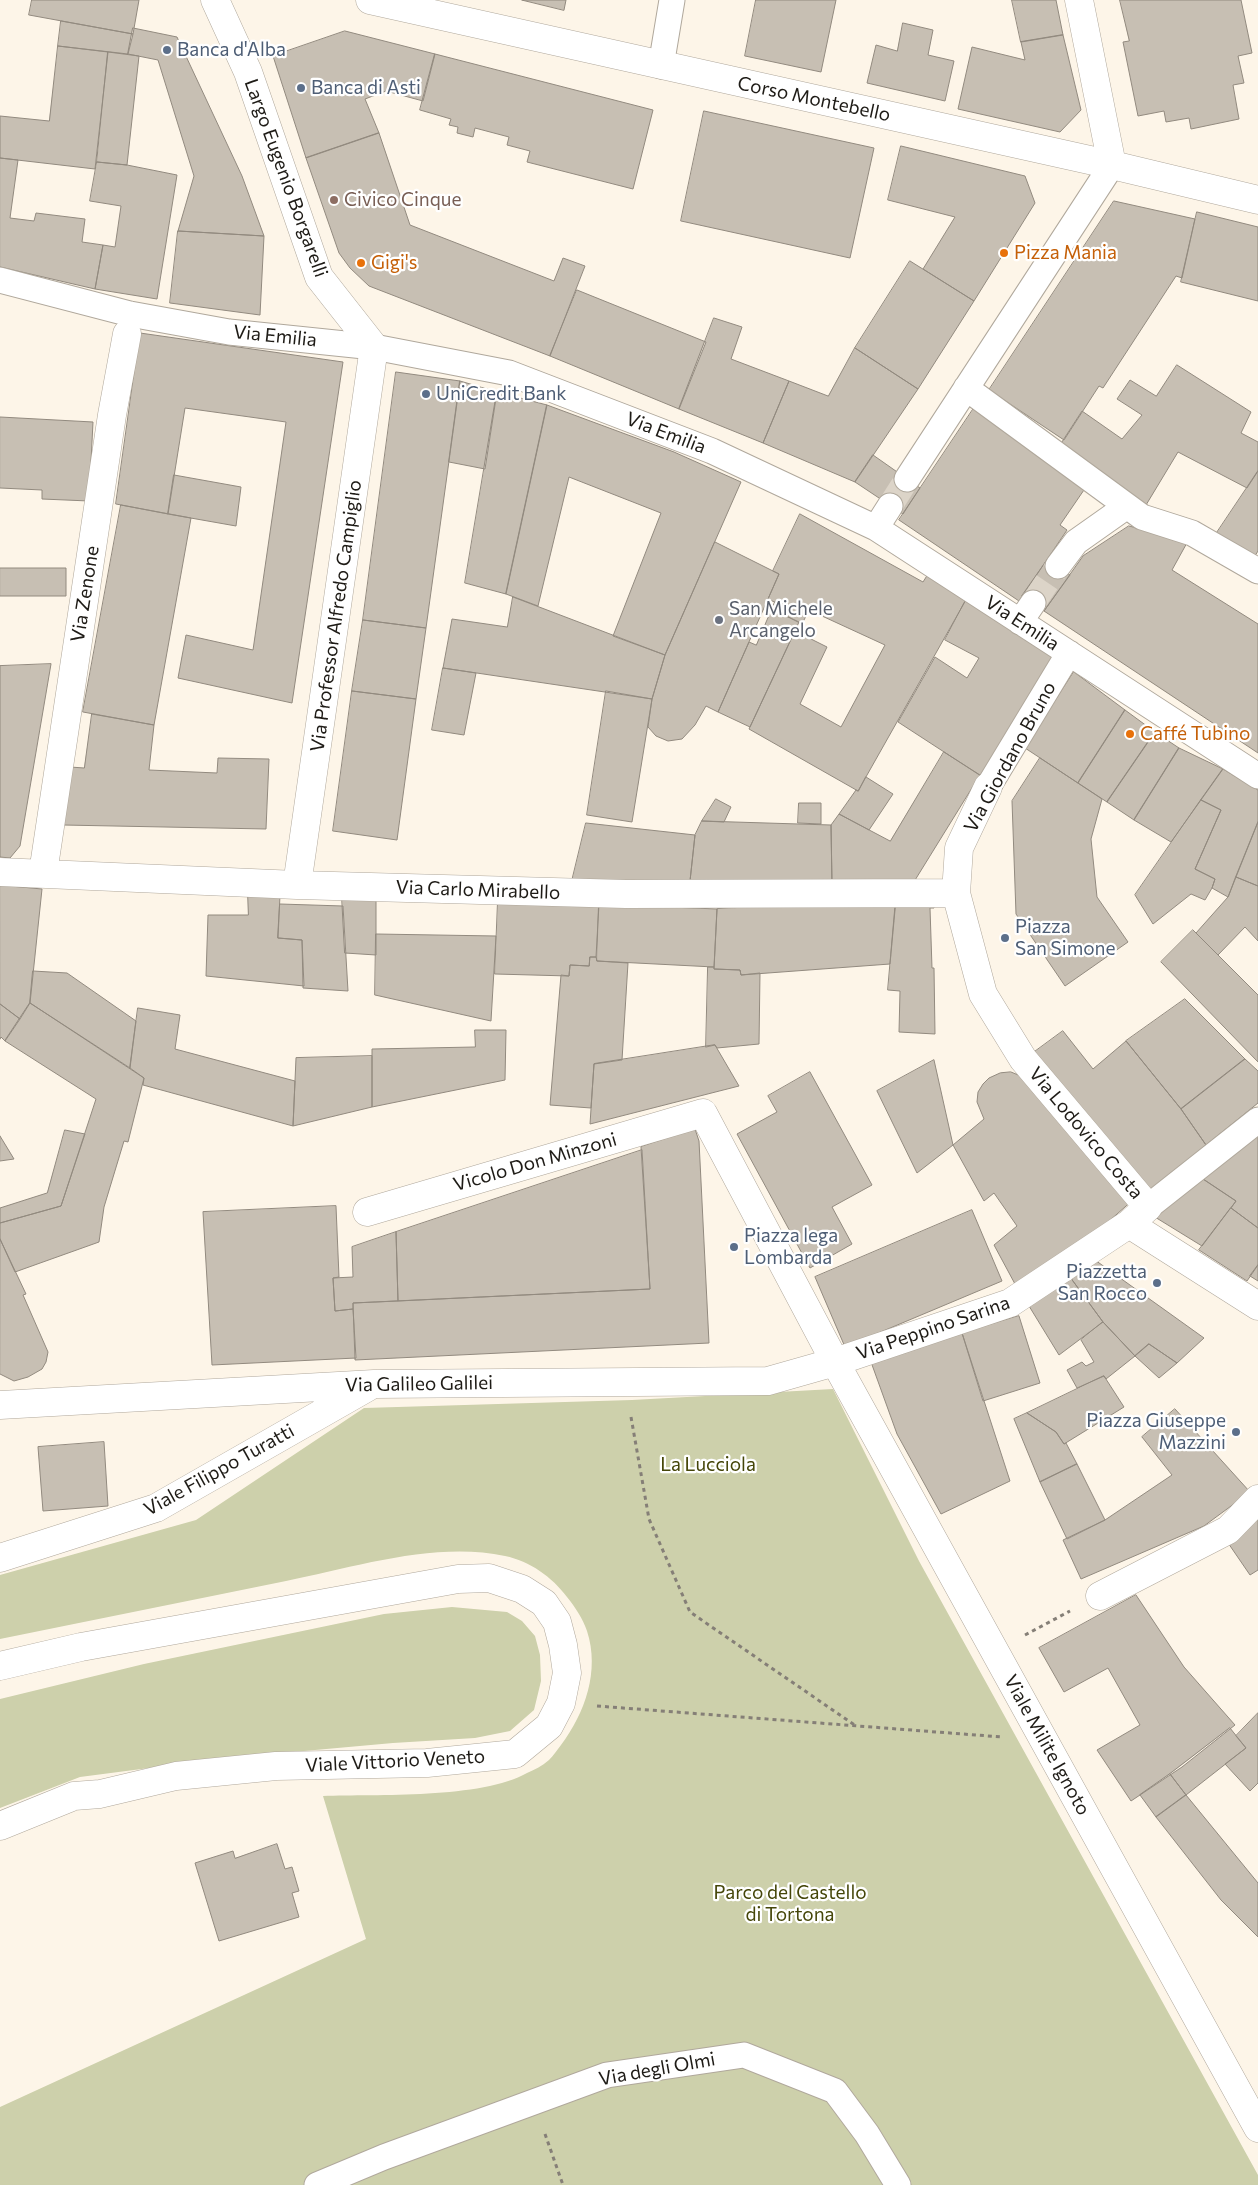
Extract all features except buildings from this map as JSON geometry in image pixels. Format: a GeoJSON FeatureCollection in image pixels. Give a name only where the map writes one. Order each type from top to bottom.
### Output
{"type":"FeatureCollection","features":[{"type":"Feature","properties":{"kind":"street","name":"Largo Eugenio Borgarelli"},"geometry":{"type":"LineString","coordinates":[[215,0],[248,72],[319,277],[374,347]]}},
{"type":"Feature","properties":{"kind":"street","name":"Corso Montebello"},"geometry":{"type":"LineString","coordinates":[[370,0],[1258,200]]}},
{"type":"Feature","properties":{"kind":"street"},"geometry":{"type":"LineString","coordinates":[[661,66],[672,0]]}},
{"type":"Feature","properties":{"kind":"street"},"geometry":{"type":"LineString","coordinates":[[907,479],[1112,166],[1079,0]]}},
{"type":"Feature","properties":{"kind":"street","name":"Via Emilia"},"geometry":{"type":"LineString","coordinates":[[0,280],[129,324],[374,347],[509,373],[712,450],[876,528],[1026,613],[1069,653],[1258,776]]}},
{"type":"Feature","properties":{"kind":"street","name":"Via Zenone"},"geometry":{"type":"LineString","coordinates":[[43,873],[112,415],[129,324]]}},
{"type":"Feature","properties":{"kind":"street","name":"Via Professor Alfredo Campiglio"},"geometry":{"type":"LineString","coordinates":[[297,885],[374,347]]}},
{"type":"Feature","properties":{"kind":"street"},"geometry":{"type":"LineString","coordinates":[[966,388],[1142,516],[1192,533],[1258,571]]}},
{"type":"Feature","properties":{"kind":"street"},"geometry":{"type":"LineString","coordinates":[[876,528],[890,506]]}},
{"type":"Feature","properties":{"kind":"street"},"geometry":{"type":"LineString","coordinates":[[1058,566],[1076,542],[1127,506]]}},
{"type":"Feature","properties":{"kind":"street","name":"Via Giordano Bruno"},"geometry":{"type":"LineString","coordinates":[[956,893],[959,848],[988,787],[1069,653]]}},
{"type":"Feature","properties":{"kind":"street","name":"Via Carlo Mirabello"},"geometry":{"type":"LineString","coordinates":[[0,872],[297,885],[626,894],[956,893]]}},
{"type":"Feature","properties":{"kind":"street","name":"Via Lodovico Costa"},"geometry":{"type":"LineString","coordinates":[[956,893],[983,994],[1024,1060],[1138,1215],[1232,1289],[1258,1306]]}},
{"type":"Feature","properties":{"kind":"street","name":"Vicolo Don Minzoni"},"geometry":{"type":"LineString","coordinates":[[368,1212],[703,1113],[835,1362]]}},
{"type":"Feature","properties":{"kind":"street"},"geometry":{"type":"LineString","coordinates":[[1138,1215],[1258,1120]]}},
{"type":"Feature","properties":{"kind":"street","name":"Via Peppino Sarina"},"geometry":{"type":"LineString","coordinates":[[835,1362],[1010,1303],[1138,1215]]}},
{"type":"Feature","properties":{"kind":"street","name":"Via Galileo Galilei"},"geometry":{"type":"LineString","coordinates":[[0,1405],[374,1384],[768,1381],[835,1362]]}},
{"type":"Feature","properties":{"kind":"street","name":"Viale Milite Ignoto"},"geometry":{"type":"LineString","coordinates":[[835,1362],[1258,2128]]}},
{"type":"Feature","properties":{"kind":"street","name":"Viale Filippo Turatti"},"geometry":{"type":"LineString","coordinates":[[0,1558],[156,1508],[374,1384]]}},
{"type":"Feature","properties":{"kind":"street"},"geometry":{"type":"LineString","coordinates":[[1100,1596],[1228,1530],[1258,1499]]}},
{"type":"Feature","properties":{"kind":"street","name":"Viale Vittorio Veneto"},"geometry":{"type":"LineString","coordinates":[[0,1666],[81,1647],[371,1594],[458,1579],[489,1578],[522,1589],[544,1603],[557,1622],[567,1673],[561,1703],[549,1726],[515,1754],[427,1763],[276,1766],[176,1776],[100,1794],[74,1796],[0,1826]]}},
{"type":"Feature","properties":{"kind":"street","name":"Via degli Olmi"},"geometry":{"type":"LineString","coordinates":[[317,2185],[384,2157],[607,2075],[744,2055],[835,2091],[867,2134],[898,2185]]}},
{"type":"Feature","properties":{"kind":"path"},"geometry":{"type":"LineString","coordinates":[[625,1382],[650,1519],[690,1612],[856,1726]]}},
{"type":"Feature","properties":{"kind":"path"},"geometry":{"type":"LineString","coordinates":[[994,1650],[1100,1596]]}},
{"type":"Feature","properties":{"kind":"path"},"geometry":{"type":"LineString","coordinates":[[607,1707],[1044,1740]]}},
{"type":"Feature","properties":{"kind":"path"},"geometry":{"type":"LineString","coordinates":[[534,2102],[563,2185]]}},
{"type":"Feature","properties":{"kind":"green space","name":"Parco del Castello di Tortona"},"geometry":{"type":"Polygon","coordinates":[[[833,1389],[919,1561],[1258,2175],[1258,2185],[0,2185],[0,2107],[366,1939],[323,1796],[428,1794],[457,1791],[507,1781],[535,1769],[552,1757],[570,1733],[588,1691],[592,1661],[591,1646],[581,1618],[576,1609],[554,1583],[532,1566],[514,1558],[479,1552],[424,1554],[367,1563],[0,1639],[0,1575],[196,1520],[364,1408],[632,1400],[833,1389]]]}},
{"type":"Feature","properties":{"kind":"green space"},"geometry":{"type":"Polygon","coordinates":[[[452,1607],[507,1612],[522,1621],[535,1636],[540,1655],[541,1681],[534,1710],[510,1731],[475,1738],[393,1743],[226,1758],[80,1777],[0,1808],[0,1699],[144,1664],[384,1614],[452,1607]]]}},
{"type":"Feature","properties":{"kind":"tunnel"},"geometry":{"type":"LineString","coordinates":[[890,506],[907,479]]}},
{"type":"Feature","properties":{"kind":"tunnel"},"geometry":{"type":"LineString","coordinates":[[1033,603],[1058,566]]}},
{"type":"Feature","properties":{"kind":"place","name":"Banca d'Alba"},"geometry":{"type":"Point","coordinates":[167,50]}},
{"type":"Feature","properties":{"kind":"place","name":"Banca di Asti"},"geometry":{"type":"Point","coordinates":[301,88]}},
{"type":"Feature","properties":{"kind":"place","name":"Civico Cinque"},"geometry":{"type":"Point","coordinates":[334,200]}},
{"type":"Feature","properties":{"kind":"place","name":"Pizza Mania"},"geometry":{"type":"Point","coordinates":[1004,253]}},
{"type":"Feature","properties":{"kind":"place","name":"Gigi's"},"geometry":{"type":"Point","coordinates":[361,263]}},
{"type":"Feature","properties":{"kind":"place","name":"UniCredit Bank"},"geometry":{"type":"Point","coordinates":[426,394]}},
{"type":"Feature","properties":{"kind":"place","name":"San Michele Arcangelo"},"geometry":{"type":"Point","coordinates":[719,620]}},
{"type":"Feature","properties":{"kind":"place","name":"Caffé Tubino"},"geometry":{"type":"Point","coordinates":[1130,734]}},
{"type":"Feature","properties":{"kind":"place","name":"Piazza San Simone"},"geometry":{"type":"Point","coordinates":[1005,938]}},
{"type":"Feature","properties":{"kind":"place","name":"Piazza lega Lombarda"},"geometry":{"type":"Point","coordinates":[734,1247]}},
{"type":"Feature","properties":{"kind":"place","name":"Piazzetta San Rocco"},"geometry":{"type":"Point","coordinates":[1157,1283]}},
{"type":"Feature","properties":{"kind":"place","name":"Piazza Giuseppe Mazzini"},"geometry":{"type":"Point","coordinates":[1236,1432]}},
{"type":"Feature","properties":{"kind":"park label","name":"La Lucciola"},"geometry":{"type":"Point","coordinates":[708,1465]}}]}
